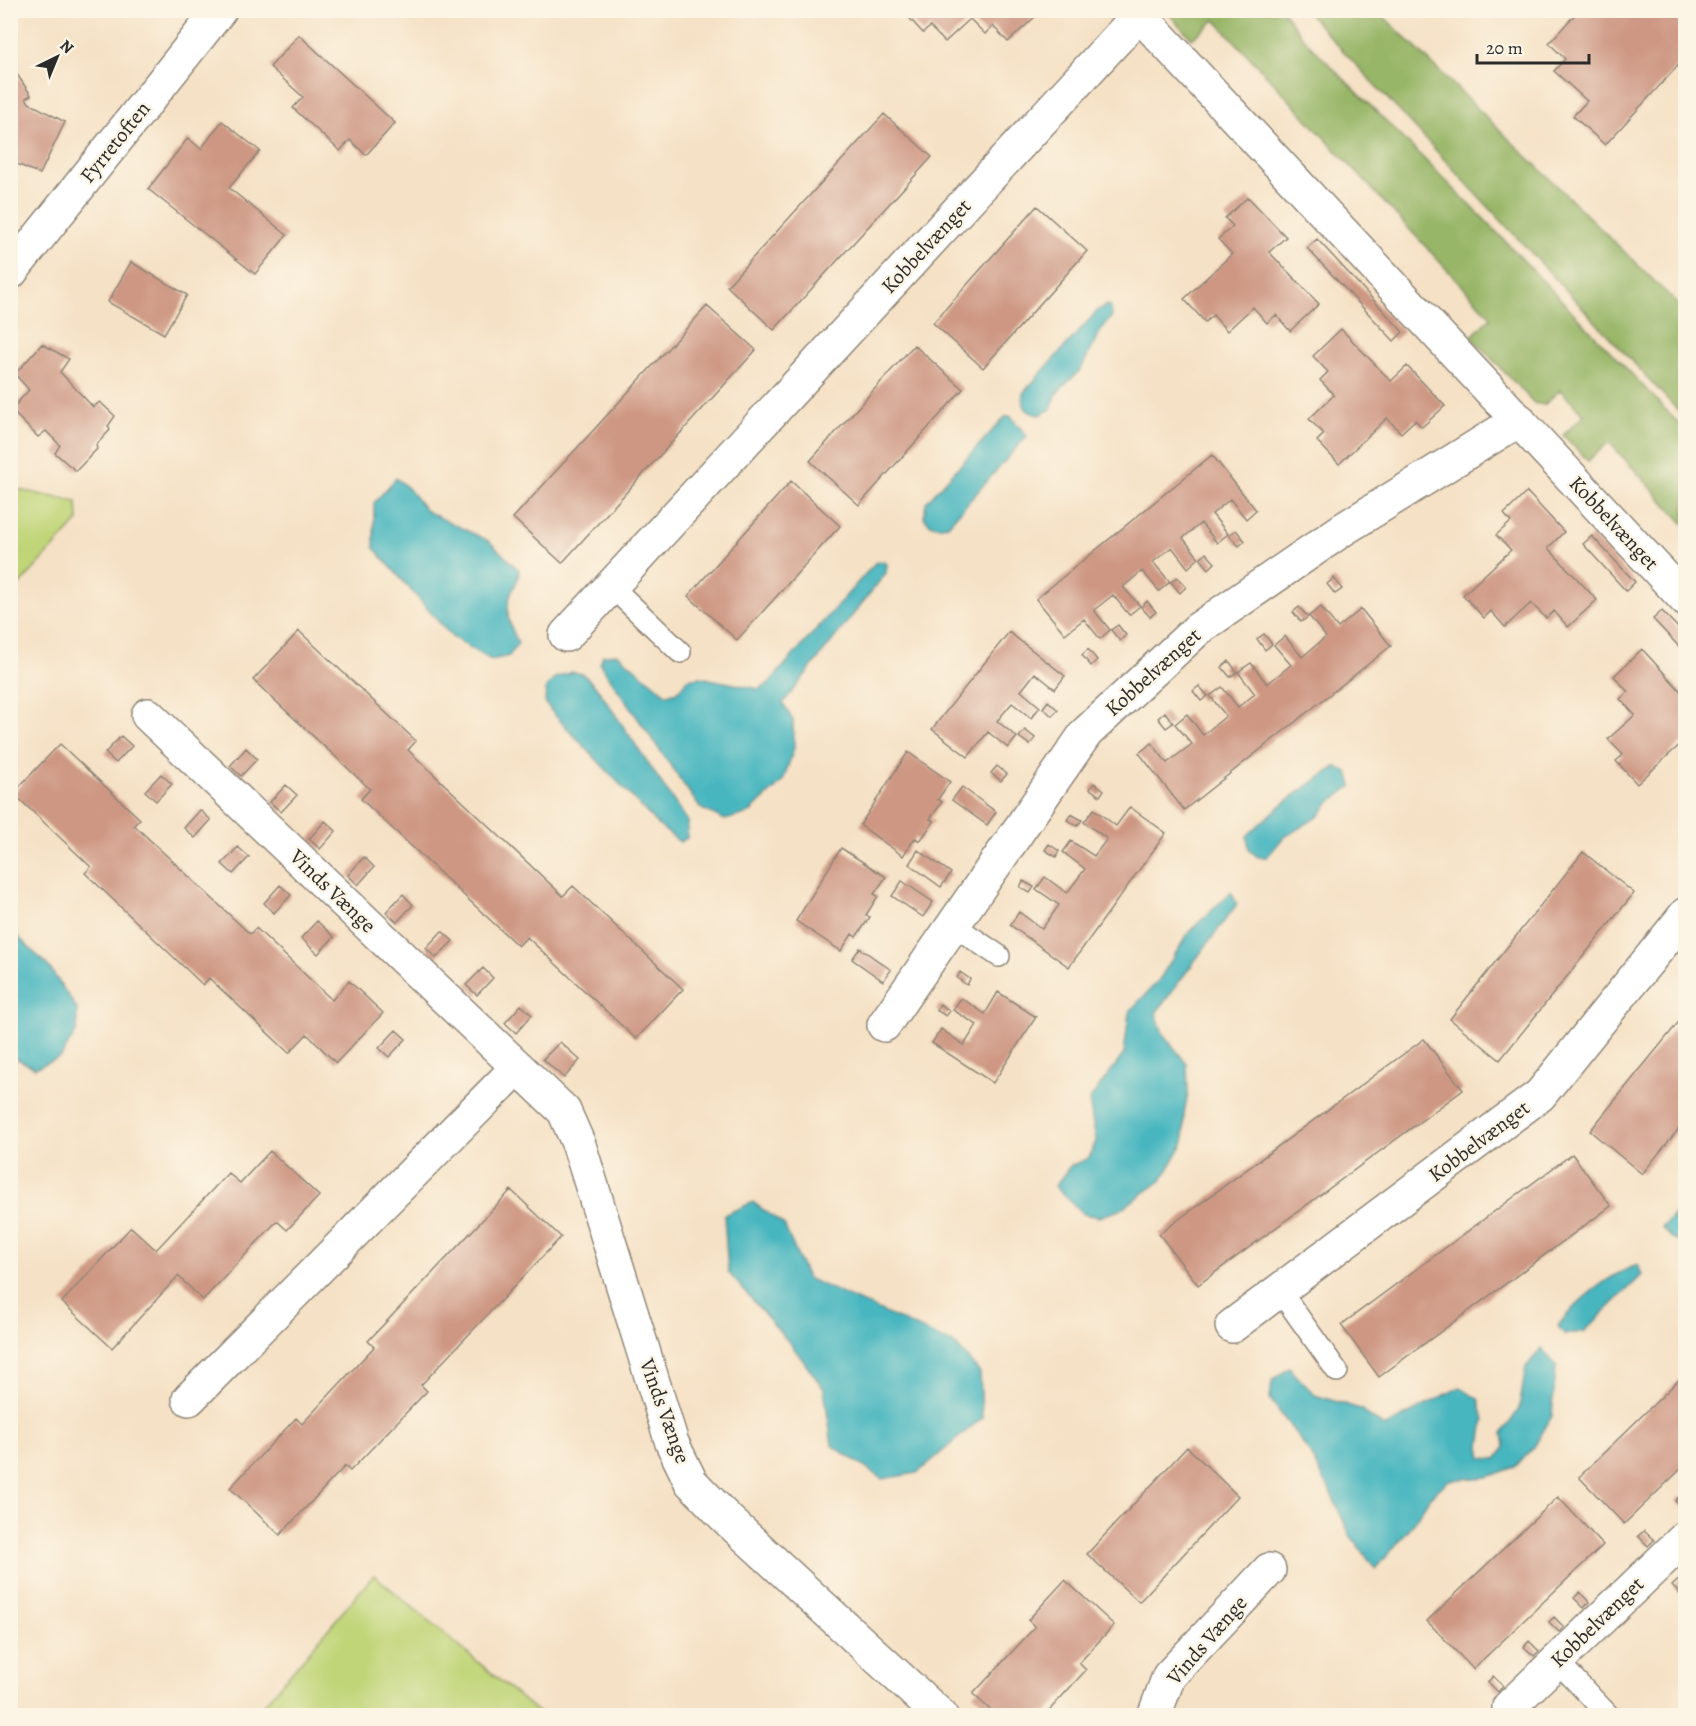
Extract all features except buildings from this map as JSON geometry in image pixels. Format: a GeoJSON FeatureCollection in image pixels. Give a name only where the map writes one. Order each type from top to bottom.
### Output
{"type":"FeatureCollection","features":[{"type":"Feature","properties":{"kind":"street","name":"Fyrretoften"},"geometry":{"type":"LineString","coordinates":[[10,273],[220,10]]}},
{"type":"Feature","properties":{"kind":"street","name":"Kobbelvænget"},"geometry":{"type":"LineString","coordinates":[[566,635],[1137,13],[1686,600]]}},
{"type":"Feature","properties":{"kind":"street","name":"Kobbelvænget"},"geometry":{"type":"LineString","coordinates":[[884,1024],[1086,733],[1198,629],[1342,530],[1519,420]]}},
{"type":"Feature","properties":{"kind":"street","name":"Vinds Vænge"},"geometry":{"type":"LineString","coordinates":[[148,715],[564,1111],[579,1145],[672,1443],[691,1482],[727,1519],[941,1716]]}},
{"type":"Feature","properties":{"kind":"street","name":"Kobbelvænget"},"geometry":{"type":"LineString","coordinates":[[1232,1326],[1540,1095],[1686,914]]}},
{"type":"Feature","properties":{"kind":"street"},"geometry":{"type":"LineString","coordinates":[[189,1399],[518,1067]]}},
{"type":"Feature","properties":{"kind":"street","name":"Kobbelvænget"},"geometry":{"type":"LineString","coordinates":[[1509,1707],[1686,1537]]}},
{"type":"Feature","properties":{"kind":"street","name":"Vinds Vænge"},"geometry":{"type":"LineString","coordinates":[[1154,1716],[1169,1676],[1269,1570]]}},
{"type":"Feature","properties":{"kind":"lane"},"geometry":{"type":"LineString","coordinates":[[611,586],[681,652]]}},
{"type":"Feature","properties":{"kind":"lane"},"geometry":{"type":"LineString","coordinates":[[952,924],[999,956]]}},
{"type":"Feature","properties":{"kind":"lane"},"geometry":{"type":"LineString","coordinates":[[1280,1291],[1337,1371]]}},
{"type":"Feature","properties":{"kind":"lane"},"geometry":{"type":"LineString","coordinates":[[1557,1661],[1609,1716]]}},
{"type":"Feature","properties":{"kind":"green space"},"geometry":{"type":"Polygon","coordinates":[[[1166,11],[1283,11],[1304,39],[1488,223],[1685,430],[1685,525],[1609,442],[1588,461],[1563,435],[1584,415],[1560,390],[1544,405],[1534,403],[1471,337],[1491,317],[1215,20],[1192,39],[1166,11]]]}},
{"type":"Feature","properties":{"kind":"green space"},"geometry":{"type":"Polygon","coordinates":[[[1306,11],[1378,11],[1685,311],[1685,418],[1306,11]]]}},
{"type":"Feature","properties":{"kind":"green space"},"geometry":{"type":"Polygon","coordinates":[[[11,488],[77,502],[78,521],[11,594],[11,488]]]}},
{"type":"Feature","properties":{"kind":"green space"},"geometry":{"type":"Polygon","coordinates":[[[374,1575],[541,1715],[255,1715],[374,1575]]]}},
{"type":"Feature","properties":{"kind":"water"},"geometry":{"type":"Polygon","coordinates":[[[1108,305],[1112,316],[1099,333],[1081,369],[1057,393],[1051,409],[1040,415],[1028,411],[1024,406],[1023,393],[1098,310],[1108,305]]]}},
{"type":"Feature","properties":{"kind":"water"},"geometry":{"type":"Polygon","coordinates":[[[1010,416],[1027,436],[948,525],[937,526],[929,523],[924,517],[926,502],[1005,417],[1010,416]]]}},
{"type":"Feature","properties":{"kind":"water"},"geometry":{"type":"Polygon","coordinates":[[[396,478],[408,488],[426,511],[489,541],[519,570],[508,603],[508,615],[518,643],[509,656],[491,660],[452,637],[374,548],[374,503],[396,478]]]}},
{"type":"Feature","properties":{"kind":"water"},"geometry":{"type":"Polygon","coordinates":[[[882,561],[887,564],[886,573],[783,703],[793,721],[794,748],[783,781],[749,813],[725,820],[700,808],[600,664],[603,655],[618,654],[667,695],[677,692],[688,679],[700,677],[759,689],[768,684],[875,563],[882,561]]]}},
{"type":"Feature","properties":{"kind":"water"},"geometry":{"type":"Polygon","coordinates":[[[572,672],[583,674],[598,689],[687,821],[687,838],[680,842],[659,826],[545,702],[546,688],[555,678],[572,672]]]}},
{"type":"Feature","properties":{"kind":"water"},"geometry":{"type":"Polygon","coordinates":[[[1336,767],[1348,772],[1352,786],[1330,802],[1319,816],[1283,838],[1267,857],[1258,857],[1249,850],[1247,836],[1257,826],[1312,782],[1336,767]]]}},
{"type":"Feature","properties":{"kind":"water"},"geometry":{"type":"Polygon","coordinates":[[[1231,892],[1237,904],[1156,1013],[1163,1034],[1187,1064],[1188,1094],[1184,1113],[1184,1142],[1162,1180],[1120,1210],[1099,1217],[1083,1214],[1055,1186],[1070,1166],[1089,1158],[1096,1141],[1089,1100],[1124,1054],[1129,1012],[1159,980],[1189,932],[1231,892]]]}},
{"type":"Feature","properties":{"kind":"water"},"geometry":{"type":"Polygon","coordinates":[[[10,933],[15,934],[49,967],[77,1009],[77,1030],[61,1057],[35,1068],[11,1056],[10,933]]]}},
{"type":"Feature","properties":{"kind":"water"},"geometry":{"type":"Polygon","coordinates":[[[753,1202],[784,1225],[807,1278],[956,1345],[980,1373],[982,1418],[917,1473],[882,1479],[832,1445],[824,1389],[793,1347],[728,1272],[724,1215],[753,1202]]]}},
{"type":"Feature","properties":{"kind":"water"},"geometry":{"type":"Polygon","coordinates":[[[1685,1202],[1685,1243],[1672,1238],[1662,1228],[1685,1202]]]}},
{"type":"Feature","properties":{"kind":"water"},"geometry":{"type":"Polygon","coordinates":[[[1638,1265],[1642,1275],[1585,1331],[1565,1335],[1558,1326],[1574,1307],[1605,1282],[1638,1265]]]}},
{"type":"Feature","properties":{"kind":"water"},"geometry":{"type":"Polygon","coordinates":[[[1542,1348],[1556,1366],[1552,1416],[1534,1447],[1515,1467],[1488,1477],[1449,1480],[1429,1498],[1413,1524],[1376,1569],[1350,1535],[1307,1449],[1270,1399],[1272,1381],[1289,1368],[1315,1395],[1360,1409],[1384,1427],[1460,1387],[1479,1400],[1484,1420],[1480,1446],[1482,1458],[1496,1459],[1505,1447],[1503,1433],[1519,1409],[1526,1367],[1542,1348]]]}}]}
